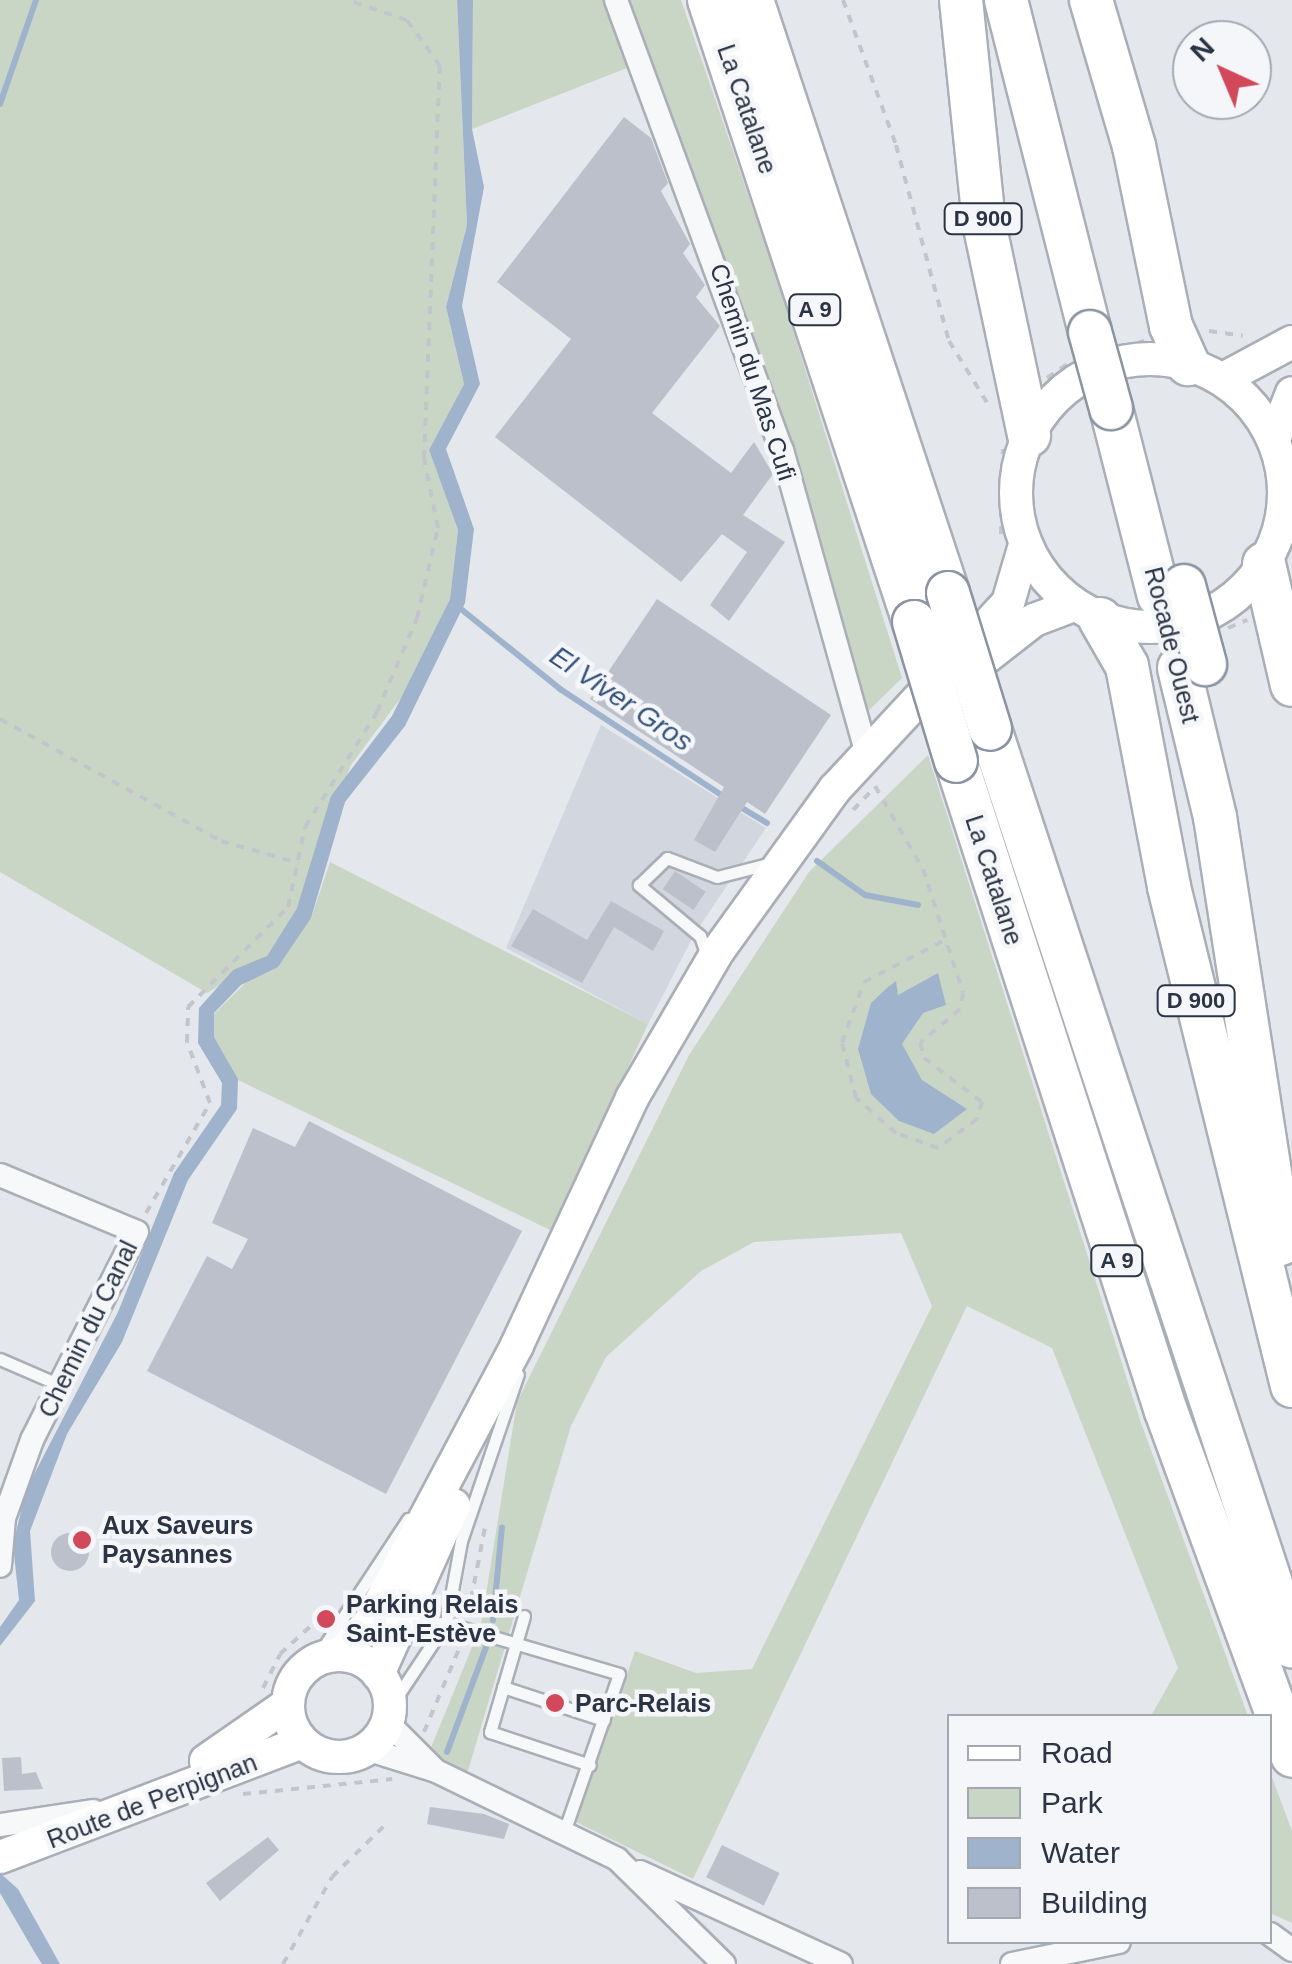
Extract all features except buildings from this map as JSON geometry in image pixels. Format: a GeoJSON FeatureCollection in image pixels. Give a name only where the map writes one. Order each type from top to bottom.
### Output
{"type":"FeatureCollection","features":[{"type":"Feature","properties":{"kind":"highway","name":"La Catalane"},"geometry":{"type":"LineString","coordinates":[[709,0],[914,622],[1166,1411],[1270,1714]]}},
{"type":"Feature","properties":{"kind":"highway","name":"La Catalane"},"geometry":{"type":"LineString","coordinates":[[752,0],[1292,1647]]}},
{"type":"Feature","properties":{"kind":"highway","name":"D 900"},"geometry":{"type":"LineString","coordinates":[[961,0],[984,223],[1026,440]]}},
{"type":"Feature","properties":{"kind":"highway","name":"Rocade Ouest"},"geometry":{"type":"LineString","coordinates":[[1006,0],[1104,329],[1260,912],[1292,1140]]}},
{"type":"Feature","properties":{"kind":"highway","name":"Rocade Ouest"},"geometry":{"type":"LineString","coordinates":[[1032,0],[1104,329]]}},
{"type":"Feature","properties":{"kind":"highway"},"geometry":{"type":"LineString","coordinates":[[1091,0],[1134,146],[1170,326],[1204,357]]}},
{"type":"Feature","properties":{"kind":"highway"},"geometry":{"type":"LineString","coordinates":[[1278,544],[1292,685]]}},
{"type":"Feature","properties":{"kind":"highway","name":"D 900"},"geometry":{"type":"LineString","coordinates":[[1087,612],[1127,666],[1169,887],[1292,1386]]}},
{"type":"Feature","properties":{"kind":"highway","name":"Rocade Ouest"},"geometry":{"type":"LineString","coordinates":[[1192,666],[1292,1298]]}},
{"type":"Feature","properties":{"kind":"highway","name":"La Catalane"},"geometry":{"type":"LineString","coordinates":[[1272,1718],[1292,1756]]}},
{"type":"Feature","properties":{"kind":"main road"},"geometry":{"type":"LineString","coordinates":[[274,1699],[302,1742],[333,1757],[366,1749],[388,1714],[378,1674],[677,1048],[746,937],[868,764],[1008,603],[1025,545],[1016,478],[1026,440],[1056,396],[1096,370],[1141,358],[1204,357],[1278,338]]}},
{"type":"Feature","properties":{"kind":"main road"},"geometry":{"type":"LineString","coordinates":[[1025,545],[1087,612],[1136,627],[1192,620],[1240,593],[1278,544],[1288,493],[1274,439],[1204,357]]}},
{"type":"Feature","properties":{"kind":"main road"},"geometry":{"type":"LineString","coordinates":[[1274,439],[1292,393]]}},
{"type":"Feature","properties":{"kind":"main road"},"geometry":{"type":"LineString","coordinates":[[868,764],[990,652],[1087,612]]}},
{"type":"Feature","properties":{"kind":"main road","name":"Route de Perpignan"},"geometry":{"type":"LineString","coordinates":[[0,1842],[106,1808],[240,1746],[274,1699],[316,1653],[370,1622],[632,1098],[718,952],[835,789],[868,764]]}},
{"type":"Feature","properties":{"kind":"main road"},"geometry":{"type":"LineString","coordinates":[[316,1653],[378,1674]]}},
{"type":"Feature","properties":{"kind":"main road","name":"Route de Perpignan"},"geometry":{"type":"LineString","coordinates":[[0,1856],[82,1833],[302,1742]]}},
{"type":"Feature","properties":{"kind":"street","name":"Chemin du Mas Cufi"},"geometry":{"type":"LineString","coordinates":[[616,0],[782,450],[868,764]]}},
{"type":"Feature","properties":{"kind":"street","name":"Chemin du Canal"},"geometry":{"type":"LineString","coordinates":[[0,1175],[136,1232],[15,1485],[0,1566]]}},
{"type":"Feature","properties":{"kind":"street"},"geometry":{"type":"LineString","coordinates":[[388,1714],[436,1771]]}},
{"type":"Feature","properties":{"kind":"street"},"geometry":{"type":"LineString","coordinates":[[366,1749],[436,1771],[564,1832],[763,1936],[841,1964]]}},
{"type":"Feature","properties":{"kind":"street"},"geometry":{"type":"LineString","coordinates":[[0,1825],[106,1808]]}},
{"type":"Feature","properties":{"kind":"street"},"geometry":{"type":"LineString","coordinates":[[617,1860],[724,1964]]}},
{"type":"Feature","properties":{"kind":"street"},"geometry":{"type":"LineString","coordinates":[[1012,1964],[1109,1944]]}},
{"type":"Feature","properties":{"kind":"lane"},"geometry":{"type":"LineString","coordinates":[[632,1098],[708,949],[639,885],[667,858],[717,877],[760,870],[835,789]]}},
{"type":"Feature","properties":{"kind":"lane"},"geometry":{"type":"LineString","coordinates":[[0,1359],[62,1386]]}},
{"type":"Feature","properties":{"kind":"lane"},"geometry":{"type":"LineString","coordinates":[[388,1714],[446,1623],[461,1540],[518,1374]]}},
{"type":"Feature","properties":{"kind":"lane"},"geometry":{"type":"LineString","coordinates":[[524,1616],[490,1732],[590,1765]]}},
{"type":"Feature","properties":{"kind":"lane"},"geometry":{"type":"LineString","coordinates":[[400,1624],[446,1623],[619,1674],[564,1832]]}},
{"type":"Feature","properties":{"kind":"lane"},"geometry":{"type":"LineString","coordinates":[[504,1687],[604,1720]]}},
{"type":"Feature","properties":{"kind":"path"},"geometry":{"type":"LineString","coordinates":[[136,1232],[210,1104],[187,1042],[188,1007],[288,906],[305,827],[377,712],[417,618],[438,528],[424,458],[440,66],[407,20],[347,0]]}},
{"type":"Feature","properties":{"kind":"path"},"geometry":{"type":"LineString","coordinates":[[843,0],[896,145],[949,340],[994,416],[1026,440]]}},
{"type":"Feature","properties":{"kind":"path"},"geometry":{"type":"LineString","coordinates":[[1204,357],[1278,338]]}},
{"type":"Feature","properties":{"kind":"path"},"geometry":{"type":"LineString","coordinates":[[0,718],[220,841],[299,864]]}},
{"type":"Feature","properties":{"kind":"path"},"geometry":{"type":"LineString","coordinates":[[868,764],[902,824],[963,993],[960,1009],[920,1043],[924,1058],[982,1102],[977,1119],[938,1148],[896,1134],[856,1098],[842,1042],[864,982],[943,940]]}},
{"type":"Feature","properties":{"kind":"path"},"geometry":{"type":"LineString","coordinates":[[422,1736],[465,1629],[470,1606]]}},
{"type":"Feature","properties":{"kind":"path"},"geometry":{"type":"LineString","coordinates":[[274,1699],[316,1653]]}},
{"type":"Feature","properties":{"kind":"path"},"geometry":{"type":"LineString","coordinates":[[295,1783],[375,1783],[404,1772]]}},
{"type":"Feature","properties":{"kind":"path"},"geometry":{"type":"LineString","coordinates":[[283,1964],[332,1877],[384,1826]]}},
{"type":"Feature","properties":{"kind":"shaded area"},"geometry":{"type":"Polygon","coordinates":[[[601,725],[766,828],[695,933],[648,1024],[506,948],[601,725]]]}},
{"type":"Feature","properties":{"kind":"green space"},"geometry":{"type":"Polygon","coordinates":[[[0,0],[457,0],[467,225],[446,307],[464,384],[429,450],[458,530],[450,599],[408,688],[351,765],[297,908],[267,956],[207,993],[0,872],[0,0]]]}},
{"type":"Feature","properties":{"kind":"green space"},"geometry":{"type":"Polygon","coordinates":[[[473,0],[605,0],[627,68],[472,129],[473,0]]]}},
{"type":"Feature","properties":{"kind":"green space"},"geometry":{"type":"Polygon","coordinates":[[[626,0],[681,0],[774,270],[902,678],[862,717],[790,447],[626,0]]]}},
{"type":"Feature","properties":{"kind":"green space"},"geometry":{"type":"Polygon","coordinates":[[[928,755],[1140,1420],[1247,1714],[1152,1714],[1178,1668],[1052,1348],[967,1306],[693,1879],[576,1822],[635,1651],[696,1673],[752,1669],[932,1306],[901,1233],[754,1242],[701,1271],[606,1357],[571,1426],[467,1774],[428,1755],[481,1625],[517,1402],[689,1055],[809,872],[928,755]]]}},
{"type":"Feature","properties":{"kind":"green space"},"geometry":{"type":"Polygon","coordinates":[[[330,862],[648,1024],[552,1231],[238,1080],[214,1037],[214,1014],[311,918],[330,862]]]}},
{"type":"Feature","properties":{"kind":"green space"},"geometry":{"type":"Polygon","coordinates":[[[1272,1777],[1292,1831],[1292,1923],[1272,1914],[1272,1777]]]}},
{"type":"Feature","properties":{"kind":"water"},"geometry":{"type":"Polygon","coordinates":[[[457,0],[473,0],[472,129],[484,187],[462,306],[480,384],[446,449],[474,529],[465,603],[405,726],[345,802],[311,918],[278,967],[241,985],[214,1013],[214,1037],[238,1079],[237,1109],[188,1180],[122,1342],[67,1434],[30,1531],[35,1601],[0,1646],[0,1627],[19,1600],[13,1545],[26,1490],[118,1312],[174,1173],[221,1105],[222,1083],[198,1043],[199,1008],[233,970],[267,956],[297,908],[331,796],[392,716],[450,599],[458,530],[429,450],[464,384],[446,307],[467,225],[457,0]]]}},
{"type":"Feature","properties":{"kind":"water"},"geometry":{"type":"Polygon","coordinates":[[[938,973],[946,1005],[923,1013],[902,1044],[922,1080],[967,1109],[934,1134],[899,1121],[871,1094],[858,1049],[871,1003],[896,981],[898,995],[938,973]]]}},
{"type":"Feature","properties":{"kind":"water"},"geometry":{"type":"Polygon","coordinates":[[[0,1873],[18,1889],[60,1964],[42,1964],[0,1893],[0,1873]]]}},
{"type":"Feature","properties":{"kind":"waterway"},"geometry":{"type":"LineString","coordinates":[[0,104],[36,0]]}},
{"type":"Feature","properties":{"kind":"waterway","name":"El Viver Gros"},"geometry":{"type":"LineString","coordinates":[[456,605],[560,689],[726,798]]}},
{"type":"Feature","properties":{"kind":"waterway","name":"El Viver Gros"},"geometry":{"type":"LineString","coordinates":[[737,805],[767,823]]}},
{"type":"Feature","properties":{"kind":"waterway","name":"El Viver Gros"},"geometry":{"type":"LineString","coordinates":[[817,861],[865,895],[918,905]]}},
{"type":"Feature","properties":{"kind":"waterway"},"geometry":{"type":"LineString","coordinates":[[493,1620],[502,1527]]}},
{"type":"Feature","properties":{"kind":"waterway"},"geometry":{"type":"LineString","coordinates":[[447,1752],[488,1642]]}},
{"type":"Feature","properties":{"kind":"place","name":"Aux Saveurs Paysannes"},"geometry":{"type":"Point","coordinates":[82,1540]}},
{"type":"Feature","properties":{"kind":"place","name":"Parking Relais Saint-Estève"},"geometry":{"type":"Point","coordinates":[326,1619]}},
{"type":"Feature","properties":{"kind":"place","name":"Parc-Relais"},"geometry":{"type":"Point","coordinates":[555,1703]}}]}
